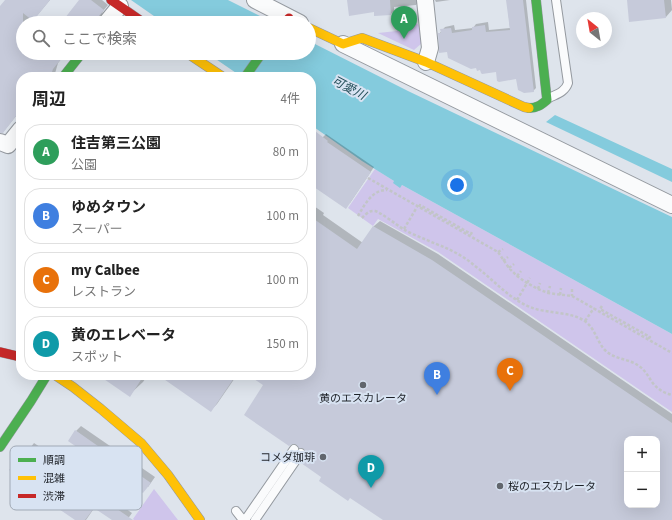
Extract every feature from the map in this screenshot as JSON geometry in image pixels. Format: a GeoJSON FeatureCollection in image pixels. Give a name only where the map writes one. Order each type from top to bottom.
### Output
{"type":"FeatureCollection","features":[{"type":"Feature","properties":{"kind":"street"},"geometry":{"type":"LineString","coordinates":[[255,0],[282,16]]}},
{"type":"Feature","properties":{"kind":"street"},"geometry":{"type":"LineString","coordinates":[[425,0],[430,48],[426,62]]}},
{"type":"Feature","properties":{"kind":"street"},"geometry":{"type":"LineString","coordinates":[[343,44],[362,38],[426,62],[524,107],[533,109],[542,105],[547,100],[536,0]]}},
{"type":"Feature","properties":{"kind":"street"},"geometry":{"type":"LineString","coordinates":[[109,16],[115,3],[134,16]]}},
{"type":"Feature","properties":{"kind":"street"},"geometry":{"type":"LineString","coordinates":[[316,31],[672,205]]}},
{"type":"Feature","properties":{"kind":"street"},"geometry":{"type":"LineString","coordinates":[[67,72],[76,60]]}},
{"type":"Feature","properties":{"kind":"street"},"geometry":{"type":"LineString","coordinates":[[198,60],[216,72]]}},
{"type":"Feature","properties":{"kind":"street"},"geometry":{"type":"LineString","coordinates":[[249,72],[257,60]]}},
{"type":"Feature","properties":{"kind":"street"},"geometry":{"type":"LineString","coordinates":[[0,142],[8,145],[16,135]]}},
{"type":"Feature","properties":{"kind":"street"},"geometry":{"type":"LineString","coordinates":[[0,352],[16,356]]}},
{"type":"Feature","properties":{"kind":"street"},"geometry":{"type":"LineString","coordinates":[[0,447],[44,380]]}},
{"type":"Feature","properties":{"kind":"street"},"geometry":{"type":"LineString","coordinates":[[62,380],[101,408],[141,443],[168,475],[200,520]]}},
{"type":"Feature","properties":{"kind":"lane"},"geometry":{"type":"LineString","coordinates":[[547,100],[563,91],[568,83],[556,0]]}},
{"type":"Feature","properties":{"kind":"lane"},"geometry":{"type":"LineString","coordinates":[[236,512],[244,520],[297,451],[255,520]]}},
{"type":"Feature","properties":{"kind":"path"},"geometry":{"type":"LineString","coordinates":[[368,178],[498,252],[509,268],[527,283],[548,293],[572,296],[672,353]]}},
{"type":"Feature","properties":{"kind":"path"},"geometry":{"type":"LineString","coordinates":[[377,184],[380,180]]}},
{"type":"Feature","properties":{"kind":"path"},"geometry":{"type":"LineString","coordinates":[[358,216],[371,196],[376,192],[387,189],[390,185]]}},
{"type":"Feature","properties":{"kind":"path"},"geometry":{"type":"LineString","coordinates":[[418,207],[420,205],[471,234],[472,232]]}},
{"type":"Feature","properties":{"kind":"path"},"geometry":{"type":"LineString","coordinates":[[404,229],[418,207]]}},
{"type":"Feature","properties":{"kind":"path"},"geometry":{"type":"LineString","coordinates":[[362,218],[369,212],[374,211],[381,214],[404,229],[458,254],[476,266],[504,291],[532,308],[575,316],[585,321],[592,329],[603,348],[611,355],[632,361],[641,367],[653,384],[661,391],[672,395]]}},
{"type":"Feature","properties":{"kind":"path"},"geometry":{"type":"LineString","coordinates":[[498,252],[503,250]]}},
{"type":"Feature","properties":{"kind":"path"},"geometry":{"type":"LineString","coordinates":[[503,260],[508,256]]}},
{"type":"Feature","properties":{"kind":"path"},"geometry":{"type":"LineString","coordinates":[[509,268],[514,264]]}},
{"type":"Feature","properties":{"kind":"path"},"geometry":{"type":"LineString","coordinates":[[517,276],[521,271]]}},
{"type":"Feature","properties":{"kind":"path"},"geometry":{"type":"LineString","coordinates":[[517,300],[530,278]]}},
{"type":"Feature","properties":{"kind":"path"},"geometry":{"type":"LineString","coordinates":[[538,289],[540,283]]}},
{"type":"Feature","properties":{"kind":"path"},"geometry":{"type":"LineString","coordinates":[[548,293],[550,286]]}},
{"type":"Feature","properties":{"kind":"path"},"geometry":{"type":"LineString","coordinates":[[560,295],[561,288]]}},
{"type":"Feature","properties":{"kind":"path"},"geometry":{"type":"LineString","coordinates":[[572,289],[572,296]]}},
{"type":"Feature","properties":{"kind":"path"},"geometry":{"type":"LineString","coordinates":[[602,306],[600,309],[650,337],[648,339]]}},
{"type":"Feature","properties":{"kind":"path"},"geometry":{"type":"LineString","coordinates":[[585,321],[594,308]]}},
{"type":"Feature","properties":{"kind":"shaded area"},"geometry":{"type":"Polygon","coordinates":[[[416,23],[421,27],[422,43],[414,50],[378,33],[397,31],[401,25],[416,23]]]}},
{"type":"Feature","properties":{"kind":"shaded area"},"geometry":{"type":"Polygon","coordinates":[[[375,169],[394,181],[400,187],[402,185],[672,334],[672,412],[438,252],[378,219],[373,226],[348,208],[375,169]]]}},
{"type":"Feature","properties":{"kind":"shaded area"},"geometry":{"type":"Polygon","coordinates":[[[154,489],[178,520],[134,520],[133,519],[139,510],[142,510],[142,506],[154,489]]]}},
{"type":"Feature","properties":{"kind":"water"},"geometry":{"type":"Polygon","coordinates":[[[131,0],[228,0],[260,16],[154,16],[131,0]]]}},
{"type":"Feature","properties":{"kind":"water","name":"可愛川"},"geometry":{"type":"Polygon","coordinates":[[[316,45],[408,91],[672,217],[672,334],[402,185],[400,188],[393,183],[394,181],[362,161],[316,129],[316,72],[235,72],[217,60],[316,60],[316,45]]]}},
{"type":"Feature","properties":{"kind":"water"},"geometry":{"type":"Polygon","coordinates":[[[555,115],[672,169],[672,182],[546,122],[555,115]]]}},
{"type":"Feature","properties":{"kind":"building"},"geometry":{"type":"Polygon","coordinates":[[[5,0],[50,0],[37,16],[27,16],[23,13],[23,16],[16,16],[16,60],[60,60],[52,72],[16,72],[16,116],[3,133],[0,133],[0,6],[5,0]]]}},
{"type":"Feature","properties":{"kind":"building"},"geometry":{"type":"Polygon","coordinates":[[[79,0],[91,0],[104,10],[99,16],[66,16],[79,0]]]}},
{"type":"Feature","properties":{"kind":"building"},"geometry":{"type":"Polygon","coordinates":[[[347,0],[390,0],[391,15],[374,16],[374,12],[349,16],[347,0]]]}},
{"type":"Feature","properties":{"kind":"building"},"geometry":{"type":"Polygon","coordinates":[[[506,0],[523,0],[534,92],[524,93],[518,90],[516,79],[499,82],[497,81],[496,72],[482,74],[480,70],[477,71],[476,68],[471,69],[448,58],[447,52],[439,53],[438,33],[441,33],[440,29],[451,28],[452,33],[472,30],[472,27],[485,25],[486,32],[510,30],[506,0]]]}},
{"type":"Feature","properties":{"kind":"building"},"geometry":{"type":"Polygon","coordinates":[[[627,0],[664,0],[666,18],[629,22],[627,0]]]}},
{"type":"Feature","properties":{"kind":"building"},"geometry":{"type":"Polygon","coordinates":[[[316,132],[328,141],[327,142],[371,172],[346,209],[316,188],[316,132]]]}},
{"type":"Feature","properties":{"kind":"building"},"geometry":{"type":"Polygon","coordinates":[[[316,220],[357,249],[373,226],[432,260],[672,423],[672,520],[383,520],[350,498],[348,501],[319,481],[321,477],[301,463],[306,454],[304,449],[299,448],[295,444],[289,446],[244,415],[263,385],[256,380],[316,380],[316,220]]]}},
{"type":"Feature","properties":{"kind":"building"},"geometry":{"type":"Polygon","coordinates":[[[105,380],[141,380],[130,397],[105,380]]]}},
{"type":"Feature","properties":{"kind":"building"},"geometry":{"type":"Polygon","coordinates":[[[165,380],[233,380],[211,412],[165,380]]]}},
{"type":"Feature","properties":{"kind":"building"},"geometry":{"type":"Polygon","coordinates":[[[75,430],[98,446],[75,446],[68,441],[75,430]]]}},
{"type":"Feature","properties":{"kind":"building"},"geometry":{"type":"Polygon","coordinates":[[[142,477],[151,483],[143,493],[142,492],[142,477]]]}},
{"type":"Feature","properties":{"kind":"building"},"geometry":{"type":"Polygon","coordinates":[[[60,510],[92,510],[85,520],[75,520],[60,510]]]}},
{"type":"Feature","properties":{"kind":"building"},"geometry":{"type":"Polygon","coordinates":[[[97,510],[119,510],[133,520],[112,520],[97,510]]]}},
{"type":"Feature","properties":{"kind":"traffic: fast"},"geometry":{"type":"LineString","coordinates":[[529,108],[539,106],[547,100],[536,0]]}},
{"type":"Feature","properties":{"kind":"traffic: fast"},"geometry":{"type":"LineString","coordinates":[[67,72],[76,60]]}},
{"type":"Feature","properties":{"kind":"traffic: fast"},"geometry":{"type":"LineString","coordinates":[[249,72],[257,60]]}},
{"type":"Feature","properties":{"kind":"traffic: fast"},"geometry":{"type":"LineString","coordinates":[[0,447],[44,380]]}},
{"type":"Feature","properties":{"kind":"traffic: slow"},"geometry":{"type":"LineString","coordinates":[[316,31],[343,44],[362,38],[426,62],[529,108]]}},
{"type":"Feature","properties":{"kind":"traffic: slow"},"geometry":{"type":"LineString","coordinates":[[198,60],[216,72]]}},
{"type":"Feature","properties":{"kind":"traffic: slow"},"geometry":{"type":"LineString","coordinates":[[62,380],[101,409],[141,443],[168,475],[200,520]]}},
{"type":"Feature","properties":{"kind":"traffic: jam"},"geometry":{"type":"LineString","coordinates":[[111,0],[134,16]]}},
{"type":"Feature","properties":{"kind":"traffic: jam"},"geometry":{"type":"LineString","coordinates":[[0,352],[16,356]]}},
{"type":"Feature","properties":{"kind":"place","name":"住吉第三公園"},"geometry":{"type":"Point","coordinates":[404,39]}},
{"type":"Feature","properties":{"kind":"place","name":"黄のエスカレータ"},"geometry":{"type":"Point","coordinates":[363,385]}},
{"type":"Feature","properties":{"kind":"place","name":"my Calbee"},"geometry":{"type":"Point","coordinates":[510,391]}},
{"type":"Feature","properties":{"kind":"place","name":"ゆめタウン"},"geometry":{"type":"Point","coordinates":[437,395]}},
{"type":"Feature","properties":{"kind":"place","name":"コメダ珈琲"},"geometry":{"type":"Point","coordinates":[323,457]}},
{"type":"Feature","properties":{"kind":"place","name":"桜のエスカレータ"},"geometry":{"type":"Point","coordinates":[500,486]}},
{"type":"Feature","properties":{"kind":"place","name":"黄のエレベータ"},"geometry":{"type":"Point","coordinates":[371,488]}}]}
